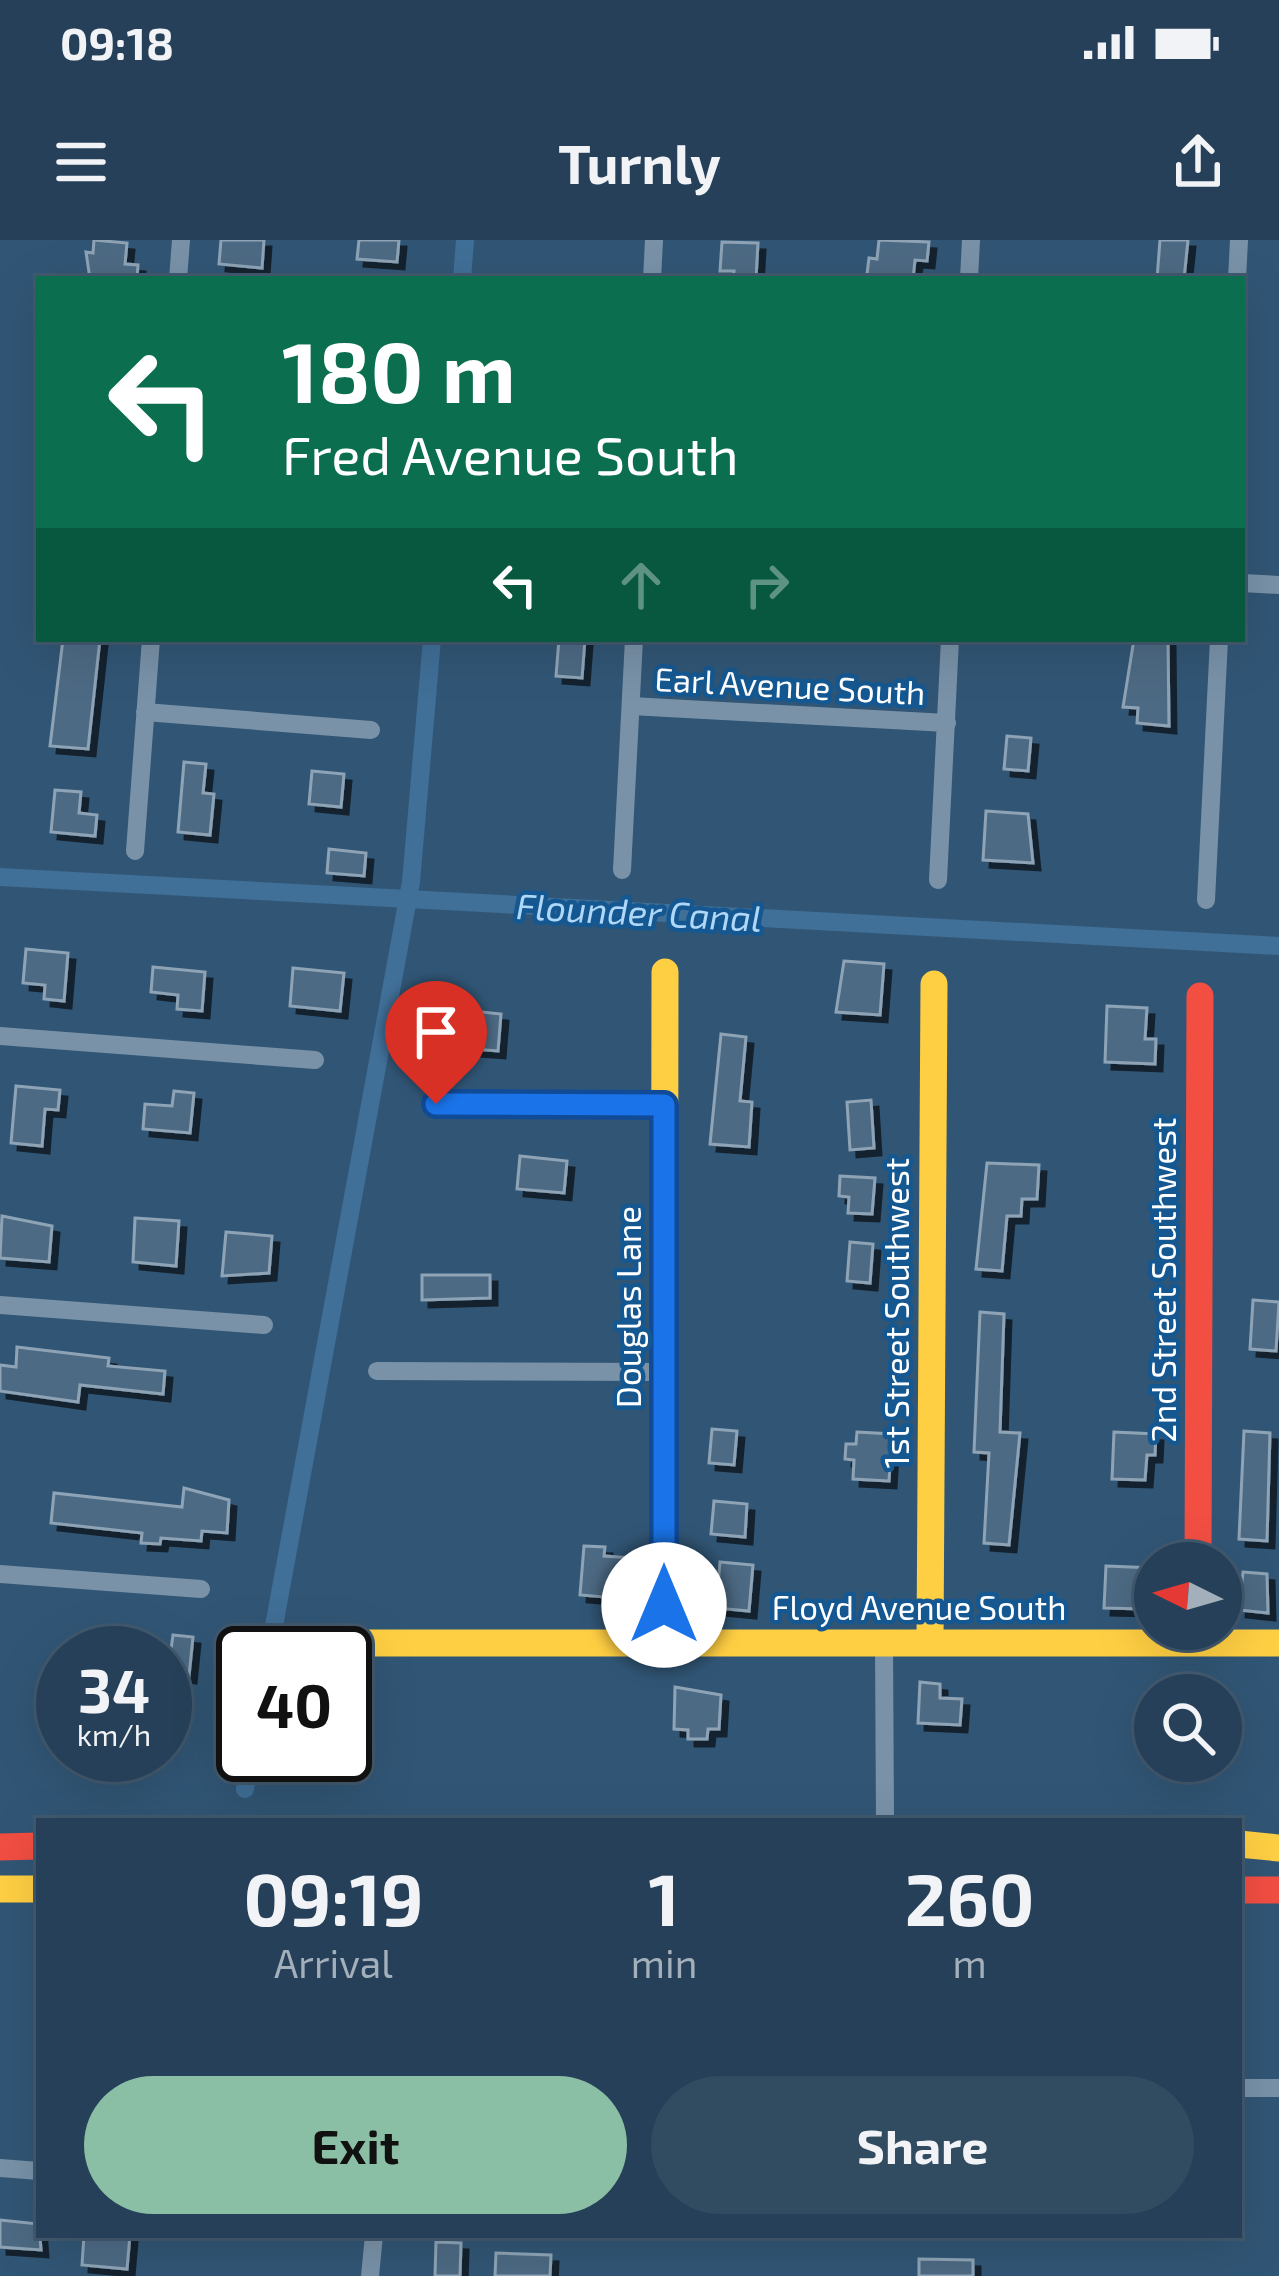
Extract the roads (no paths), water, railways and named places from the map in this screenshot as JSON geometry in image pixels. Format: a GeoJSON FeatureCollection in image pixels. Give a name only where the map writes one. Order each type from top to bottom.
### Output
{"type":"FeatureCollection","features":[{"type":"Feature","properties":{"kind":"street"},"geometry":{"type":"LineString","coordinates":[[178,276],[181,240]]}},
{"type":"Feature","properties":{"kind":"street"},"geometry":{"type":"LineString","coordinates":[[652,276],[653,240]]}},
{"type":"Feature","properties":{"kind":"street"},"geometry":{"type":"LineString","coordinates":[[969,276],[971,240]]}},
{"type":"Feature","properties":{"kind":"street"},"geometry":{"type":"LineString","coordinates":[[1237,276],[1239,240]]}},
{"type":"Feature","properties":{"kind":"street"},"geometry":{"type":"LineString","coordinates":[[1245,583],[1279,584]]}},
{"type":"Feature","properties":{"kind":"street"},"geometry":{"type":"LineString","coordinates":[[135,850],[151,642]]}},
{"type":"Feature","properties":{"kind":"street"},"geometry":{"type":"LineString","coordinates":[[622,870],[634,642]]}},
{"type":"Feature","properties":{"kind":"street"},"geometry":{"type":"LineString","coordinates":[[938,880],[950,642]]}},
{"type":"Feature","properties":{"kind":"street"},"geometry":{"type":"LineString","coordinates":[[1206,900],[1219,642]]}},
{"type":"Feature","properties":{"kind":"street","name":"Earl Avenue South"},"geometry":{"type":"LineString","coordinates":[[631,706],[946,723]]}},
{"type":"Feature","properties":{"kind":"street"},"geometry":{"type":"LineString","coordinates":[[145,712],[370,730]]}},
{"type":"Feature","properties":{"kind":"street","name":"Douglas Lane"},"geometry":{"type":"LineString","coordinates":[[664,972],[664,1642]]}},
{"type":"Feature","properties":{"kind":"street","name":"1st Street Southwest"},"geometry":{"type":"LineString","coordinates":[[930,1643],[934,984]]}},
{"type":"Feature","properties":{"kind":"street","name":"2nd Street Southwest"},"geometry":{"type":"LineString","coordinates":[[1198,1542],[1200,996]]}},
{"type":"Feature","properties":{"kind":"street"},"geometry":{"type":"LineString","coordinates":[[0,1036],[315,1060]]}},
{"type":"Feature","properties":{"kind":"street"},"geometry":{"type":"LineString","coordinates":[[436,1104],[664,1105]]}},
{"type":"Feature","properties":{"kind":"street"},"geometry":{"type":"LineString","coordinates":[[0,1305],[264,1325]]}},
{"type":"Feature","properties":{"kind":"street"},"geometry":{"type":"LineString","coordinates":[[377,1371],[664,1372]]}},
{"type":"Feature","properties":{"kind":"street"},"geometry":{"type":"LineString","coordinates":[[0,1574],[201,1589]]}},
{"type":"Feature","properties":{"kind":"street","name":"Floyd Avenue South"},"geometry":{"type":"LineString","coordinates":[[372,1643],[930,1643],[1134,1638]]}},
{"type":"Feature","properties":{"kind":"street","name":"Floyd Avenue South"},"geometry":{"type":"LineString","coordinates":[[1242,1640],[1279,1643]]}},
{"type":"Feature","properties":{"kind":"street"},"geometry":{"type":"LineString","coordinates":[[884,1642],[885,1818]]}},
{"type":"Feature","properties":{"kind":"street"},"geometry":{"type":"LineString","coordinates":[[1242,1829],[1279,1829]]}},
{"type":"Feature","properties":{"kind":"street"},"geometry":{"type":"LineString","coordinates":[[0,1834],[36,1833]]}},
{"type":"Feature","properties":{"kind":"street"},"geometry":{"type":"LineString","coordinates":[[1242,1844],[1279,1848]]}},
{"type":"Feature","properties":{"kind":"street"},"geometry":{"type":"LineString","coordinates":[[0,1847],[36,1846]]}},
{"type":"Feature","properties":{"kind":"street"},"geometry":{"type":"LineString","coordinates":[[0,1888],[36,1889]]}},
{"type":"Feature","properties":{"kind":"street"},"geometry":{"type":"LineString","coordinates":[[1242,1890],[1279,1890]]}},
{"type":"Feature","properties":{"kind":"street"},"geometry":{"type":"LineString","coordinates":[[1242,2088],[1279,2088]]}},
{"type":"Feature","properties":{"kind":"street"},"geometry":{"type":"LineString","coordinates":[[0,2168],[36,2171]]}},
{"type":"Feature","properties":{"kind":"street"},"geometry":{"type":"LineString","coordinates":[[370,2276],[374,2238]]}},
{"type":"Feature","properties":{"kind":"waterway"},"geometry":{"type":"LineString","coordinates":[[462,276],[465,240]]}},
{"type":"Feature","properties":{"kind":"waterway"},"geometry":{"type":"LineString","coordinates":[[274,1626],[411,882],[432,642]]}},
{"type":"Feature","properties":{"kind":"waterway","name":"Flounder Canal"},"geometry":{"type":"LineString","coordinates":[[0,877],[1279,946]]}},
{"type":"Feature","properties":{"kind":"waterway"},"geometry":{"type":"LineString","coordinates":[[245,1789],[246,1782]]}}]}
